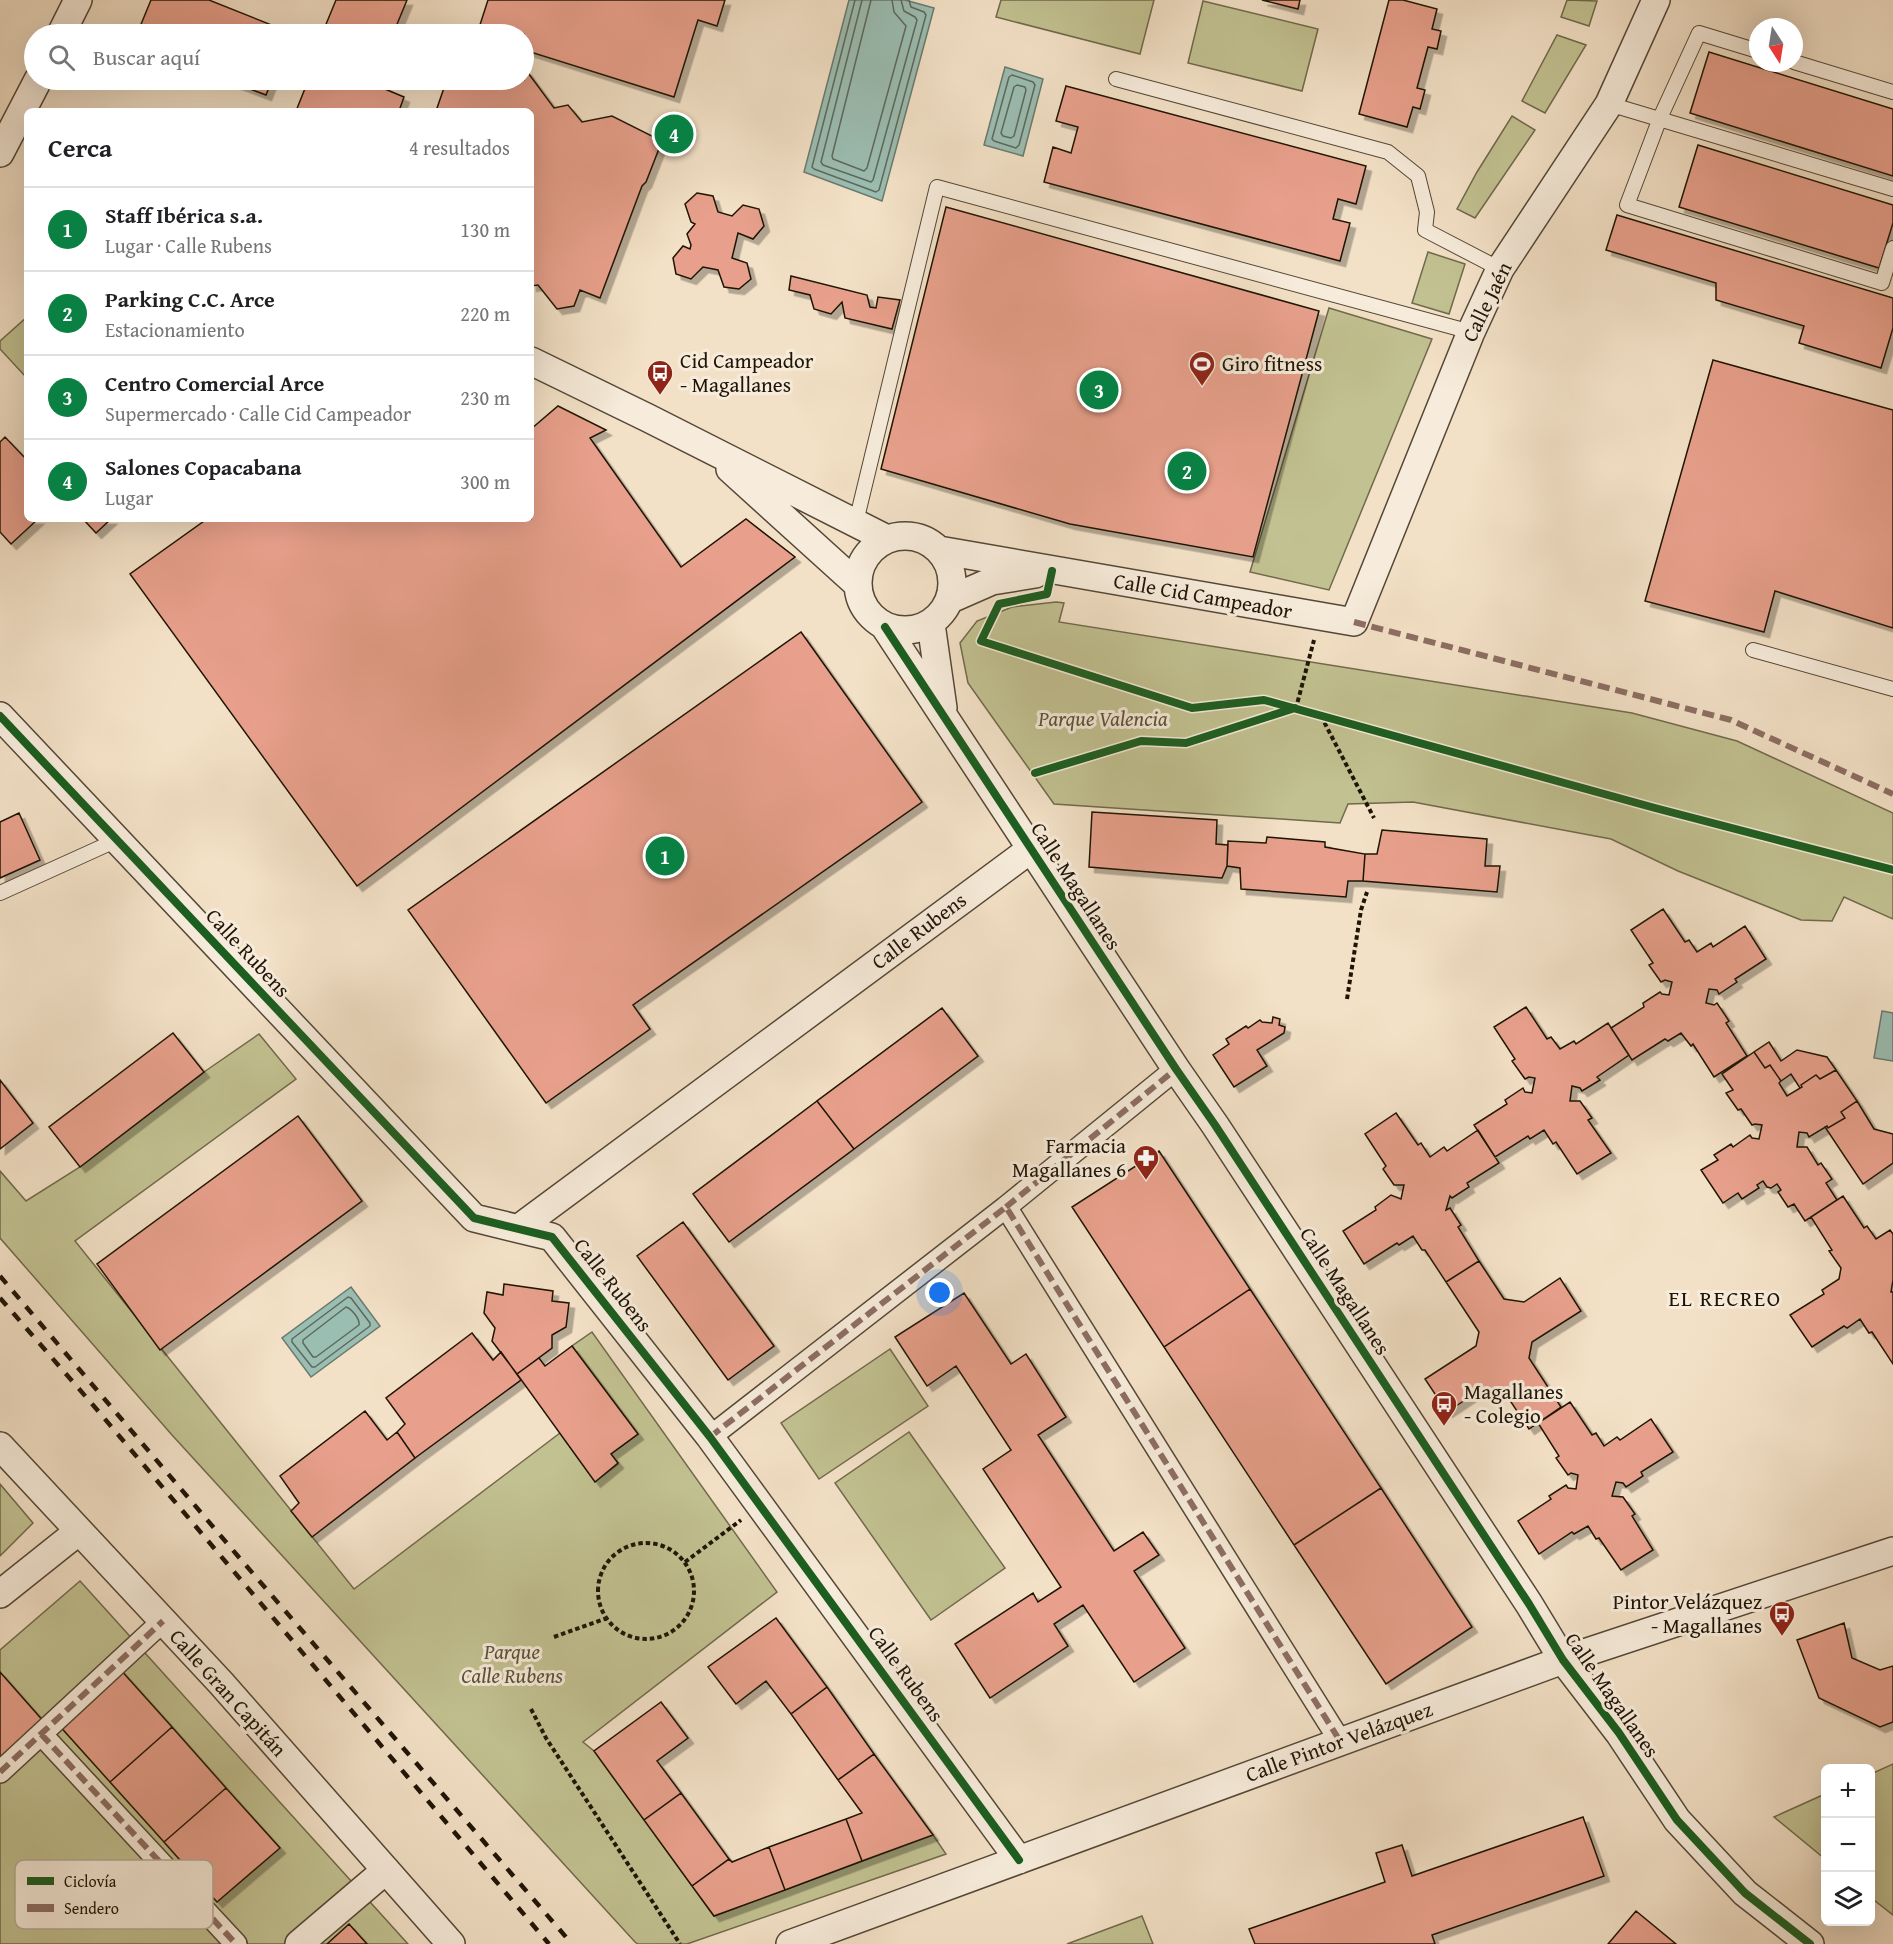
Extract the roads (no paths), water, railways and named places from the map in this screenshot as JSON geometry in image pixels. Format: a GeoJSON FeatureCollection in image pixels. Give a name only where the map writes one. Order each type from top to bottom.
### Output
{"type":"FeatureCollection","features":[{"type":"Feature","properties":{"kind":"street"},"geometry":{"type":"LineString","coordinates":[[66,24],[78,0]]}},
{"type":"Feature","properties":{"kind":"street","name":"Calle Jaén"},"geometry":{"type":"LineString","coordinates":[[1354,622],[1471,332],[1500,269],[1609,104],[1656,0]]}},
{"type":"Feature","properties":{"kind":"street"},"geometry":{"type":"LineString","coordinates":[[0,153],[15,118],[32,90]]}},
{"type":"Feature","properties":{"kind":"street"},"geometry":{"type":"LineString","coordinates":[[534,362],[887,539]]}},
{"type":"Feature","properties":{"kind":"street"},"geometry":{"type":"LineString","coordinates":[[705,447],[857,584]]}},
{"type":"Feature","properties":{"kind":"street"},"geometry":{"type":"LineString","coordinates":[[906,536],[924,539],[939,550],[952,573],[951,599],[943,613],[931,624],[908,631],[885,627],[870,616],[861,602],[857,584],[861,566],[872,550],[887,539],[906,536]]}},
{"type":"Feature","properties":{"kind":"street","name":"Calle Cid Campeador"},"geometry":{"type":"LineString","coordinates":[[939,550],[1354,622]]}},
{"type":"Feature","properties":{"kind":"street"},"geometry":{"type":"LineString","coordinates":[[951,599],[992,581],[1052,571]]}},
{"type":"Feature","properties":{"kind":"street","name":"Calle Magallanes"},"geometry":{"type":"LineString","coordinates":[[931,624],[944,715]]}},
{"type":"Feature","properties":{"kind":"street","name":"Calle Magallanes"},"geometry":{"type":"LineString","coordinates":[[885,627],[1030,849],[1243,1167],[1529,1604],[1563,1660],[1619,1733],[1677,1820],[1745,1893],[1810,1944]]}},
{"type":"Feature","properties":{"kind":"street","name":"Calle Rubens"},"geometry":{"type":"LineString","coordinates":[[0,716],[474,1218],[552,1237],[710,1437],[1019,1860]]}},
{"type":"Feature","properties":{"kind":"street","name":"Calle Rubens"},"geometry":{"type":"LineString","coordinates":[[519,1228],[1030,849]]}},
{"type":"Feature","properties":{"kind":"street"},"geometry":{"type":"LineString","coordinates":[[710,1437],[1006,1207],[1176,1069]]}},
{"type":"Feature","properties":{"kind":"street"},"geometry":{"type":"LineString","coordinates":[[1006,1207],[1340,1741]]}},
{"type":"Feature","properties":{"kind":"street","name":"Calle Gran Capitán"},"geometry":{"type":"LineString","coordinates":[[0,1446],[221,1683],[452,1944]]}},
{"type":"Feature","properties":{"kind":"street"},"geometry":{"type":"LineString","coordinates":[[0,1594],[79,1531]]}},
{"type":"Feature","properties":{"kind":"street","name":"Calle Pintor Velázquez"},"geometry":{"type":"LineString","coordinates":[[790,1944],[1563,1660],[1893,1551]]}},
{"type":"Feature","properties":{"kind":"street"},"geometry":{"type":"LineString","coordinates":[[0,1772],[163,1621]]}},
{"type":"Feature","properties":{"kind":"street"},"geometry":{"type":"LineString","coordinates":[[41,1734],[158,1860]]}},
{"type":"Feature","properties":{"kind":"street"},"geometry":{"type":"LineString","coordinates":[[299,1944],[386,1870]]}},
{"type":"Feature","properties":{"kind":"street"},"geometry":{"type":"LineString","coordinates":[[213,1919],[236,1944]]}},
{"type":"Feature","properties":{"kind":"lane"},"geometry":{"type":"LineString","coordinates":[[1749,48],[1700,33],[1660,118],[1627,206],[1882,283],[1893,248]]}},
{"type":"Feature","properties":{"kind":"lane"},"geometry":{"type":"LineString","coordinates":[[1803,65],[1893,92]]}},
{"type":"Feature","properties":{"kind":"lane"},"geometry":{"type":"LineString","coordinates":[[1116,79],[1389,152],[1418,176],[1427,212],[1425,230],[1500,269]]}},
{"type":"Feature","properties":{"kind":"lane"},"geometry":{"type":"LineString","coordinates":[[1609,104],[1893,189]]}},
{"type":"Feature","properties":{"kind":"lane"},"geometry":{"type":"LineString","coordinates":[[856,522],[937,188],[1471,332]]}},
{"type":"Feature","properties":{"kind":"lane"},"geometry":{"type":"LineString","coordinates":[[1753,650],[1893,689]]}},
{"type":"Feature","properties":{"kind":"lane"},"geometry":{"type":"LineString","coordinates":[[0,893],[117,840]]}},
{"type":"Feature","properties":{"kind":"water"},"geometry":{"type":"Polygon","coordinates":[[[849,0],[905,0],[934,8],[882,201],[804,172],[849,0]]]}},
{"type":"Feature","properties":{"kind":"water"},"geometry":{"type":"Polygon","coordinates":[[[1005,67],[1043,79],[1023,156],[984,145],[1005,67]]]}},
{"type":"Feature","properties":{"kind":"water"},"geometry":{"type":"Polygon","coordinates":[[[1882,1011],[1893,1013],[1893,1061],[1874,1058],[1882,1011]]]}},
{"type":"Feature","properties":{"kind":"water"},"geometry":{"type":"Polygon","coordinates":[[[351,1287],[380,1326],[311,1377],[282,1338],[351,1287]]]}},
{"type":"Feature","properties":{"kind":"railway"},"geometry":{"type":"LineString","coordinates":[[0,1276],[572,1944]]}},
{"type":"Feature","properties":{"kind":"railway"},"geometry":{"type":"LineString","coordinates":[[0,1298],[549,1944]]}},
{"type":"Feature","properties":{"kind":"place","name":"Salones Copacabana"},"geometry":{"type":"Point","coordinates":[674,134]}},
{"type":"Feature","properties":{"kind":"place","name":"Giro fitness"},"geometry":{"type":"Point","coordinates":[1202,387]}},
{"type":"Feature","properties":{"kind":"place","name":"Centro Comercial Arce"},"geometry":{"type":"Point","coordinates":[1099,390]}},
{"type":"Feature","properties":{"kind":"place","name":"Cid Campeador - Magallanes"},"geometry":{"type":"Point","coordinates":[660,396]}},
{"type":"Feature","properties":{"kind":"place","name":"Parking C.C. Arce"},"geometry":{"type":"Point","coordinates":[1187,471]}},
{"type":"Feature","properties":{"kind":"place","name":"Staff Ibérica s.a."},"geometry":{"type":"Point","coordinates":[665,856]}},
{"type":"Feature","properties":{"kind":"place","name":"Farmacia Magallanes 6"},"geometry":{"type":"Point","coordinates":[1146,1181]}},
{"type":"Feature","properties":{"kind":"place","name":"Magallanes - Colegio"},"geometry":{"type":"Point","coordinates":[1444,1427]}},
{"type":"Feature","properties":{"kind":"place","name":"Pintor Velázquez - Magallanes"},"geometry":{"type":"Point","coordinates":[1782,1637]}},
{"type":"Feature","properties":{"kind":"district","name":"EL RECREO"},"geometry":{"type":"Point","coordinates":[1725,1298]}},
{"type":"Feature","properties":{"kind":"park label","name":"Parque Valencia"},"geometry":{"type":"Point","coordinates":[1103,719]}},
{"type":"Feature","properties":{"kind":"park label","name":"Parque Calle Rubens"},"geometry":{"type":"Point","coordinates":[512,1664]}}]}
